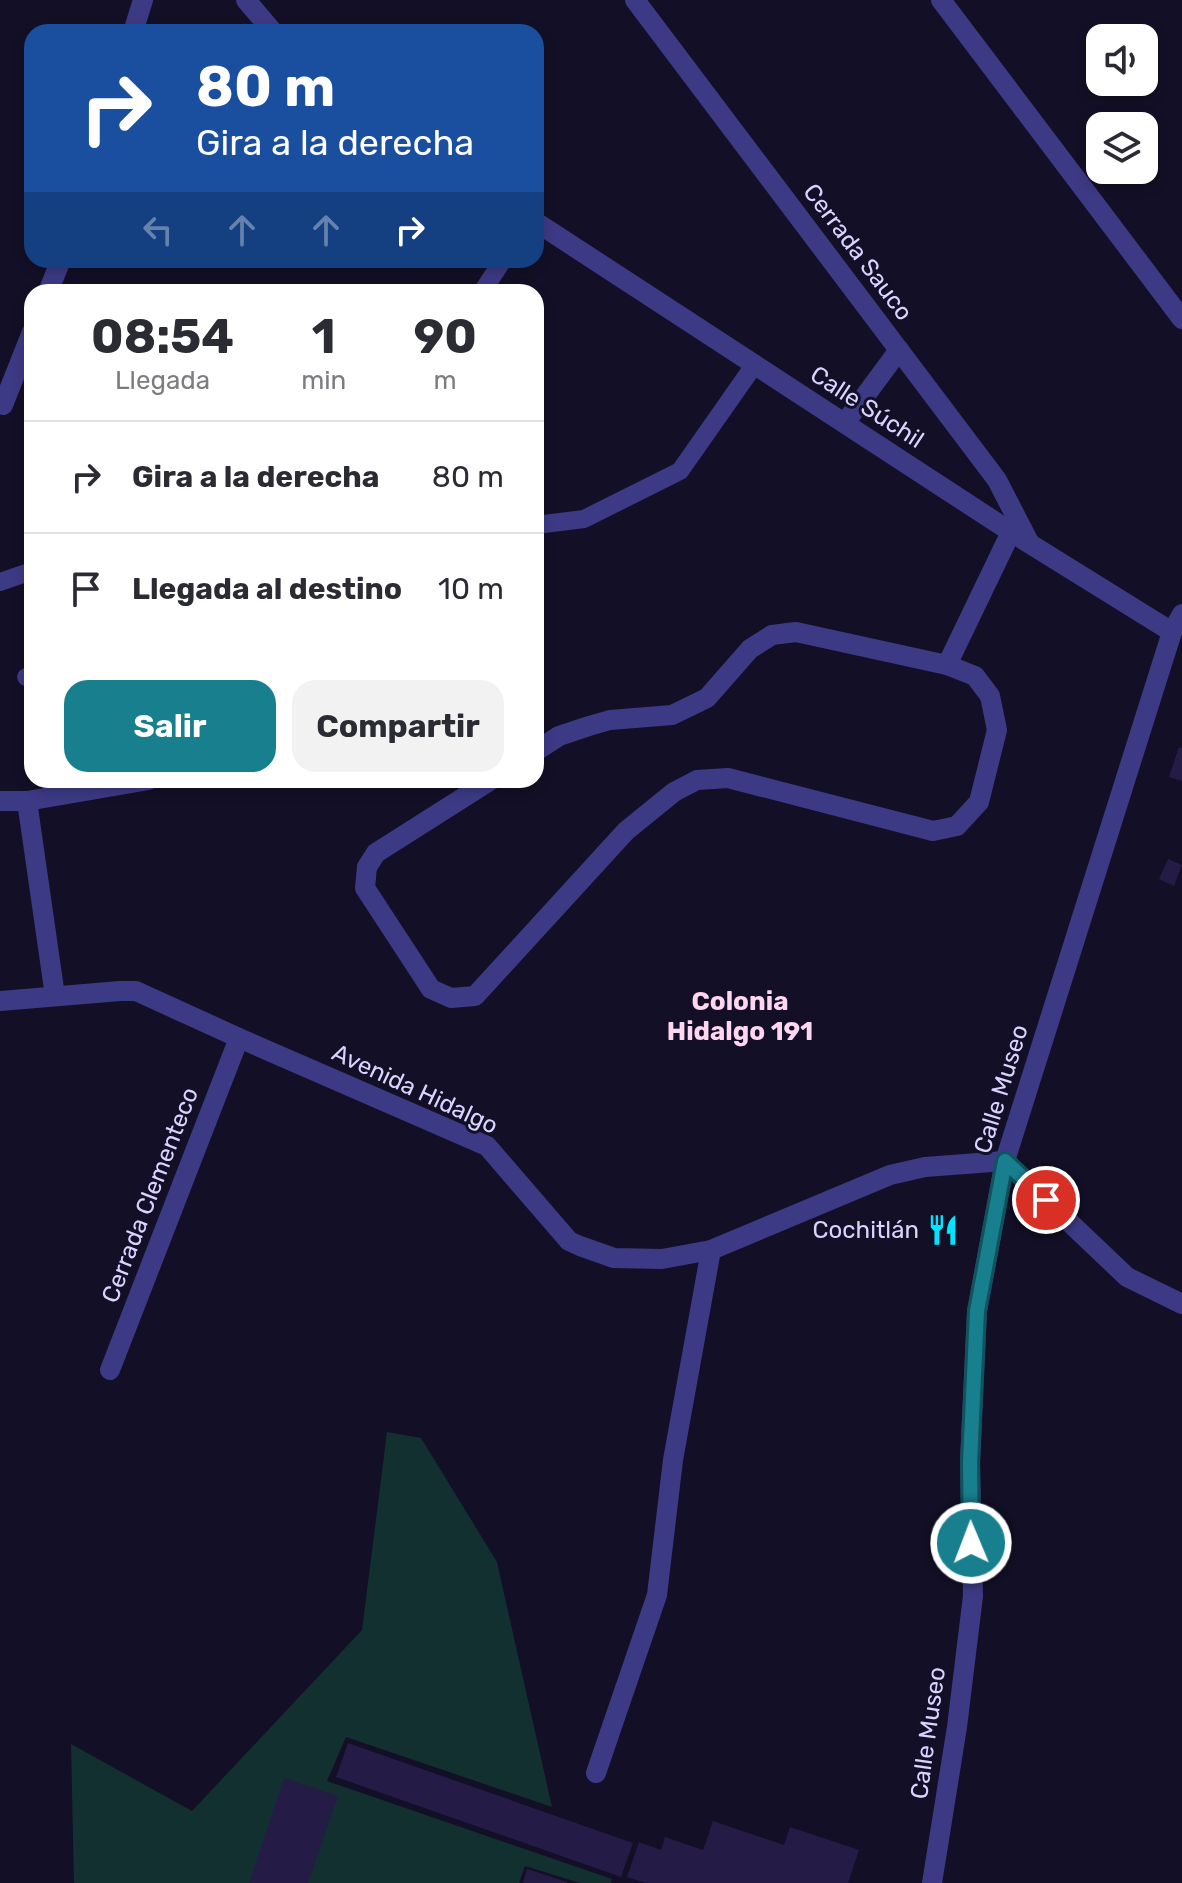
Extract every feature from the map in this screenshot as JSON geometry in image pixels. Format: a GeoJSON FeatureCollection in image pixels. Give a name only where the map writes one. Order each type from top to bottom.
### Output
{"type":"FeatureCollection","features":[{"type":"Feature","properties":{"kind":"street"},"geometry":{"type":"LineString","coordinates":[[136,24],[143,0]]}},
{"type":"Feature","properties":{"kind":"street"},"geometry":{"type":"LineString","coordinates":[[246,0],[266,24]]}},
{"type":"Feature","properties":{"kind":"street","name":"Cerrada Sauco"},"geometry":{"type":"LineString","coordinates":[[635,0],[997,480],[1020,537]]}},
{"type":"Feature","properties":{"kind":"street"},"geometry":{"type":"LineString","coordinates":[[941,0],[1182,319]]}},
{"type":"Feature","properties":{"kind":"street","name":"Calle Súchil"},"geometry":{"type":"LineString","coordinates":[[544,227],[1020,537],[1172,632]]}},
{"type":"Feature","properties":{"kind":"street"},"geometry":{"type":"LineString","coordinates":[[845,423],[899,350]]}},
{"type":"Feature","properties":{"kind":"street"},"geometry":{"type":"LineString","coordinates":[[3,405],[24,352]]}},
{"type":"Feature","properties":{"kind":"street"},"geometry":{"type":"LineString","coordinates":[[947,665],[1020,537]]}},
{"type":"Feature","properties":{"kind":"street","name":"Calle Museo"},"geometry":{"type":"LineString","coordinates":[[932,1883],[957,1727],[973,1596],[970,1462],[977,1311],[1005,1161],[1172,632],[1182,614]]}},
{"type":"Feature","properties":{"kind":"street"},"geometry":{"type":"LineString","coordinates":[[478,788],[376,853],[367,867],[365,888],[431,989],[451,998],[475,996],[626,831],[674,792],[697,780],[728,778],[933,831],[957,826],[979,802],[997,730],[990,696],[975,676],[947,665],[796,632],[772,635],[750,649],[707,698],[672,715],[610,720],[559,736],[544,746]]}},
{"type":"Feature","properties":{"kind":"street"},"geometry":{"type":"LineString","coordinates":[[0,801],[27,801],[103,788]]}},
{"type":"Feature","properties":{"kind":"street"},"geometry":{"type":"LineString","coordinates":[[27,801],[55,996]]}},
{"type":"Feature","properties":{"kind":"street","name":"Avenida Hidalgo"},"geometry":{"type":"LineString","coordinates":[[0,1001],[136,991],[487,1146],[569,1241],[614,1258],[662,1259],[711,1250],[890,1175],[925,1167],[1005,1161]]}},
{"type":"Feature","properties":{"kind":"street","name":"Cerrada Clementeco"},"geometry":{"type":"LineString","coordinates":[[110,1370],[239,1038]]}},
{"type":"Feature","properties":{"kind":"street"},"geometry":{"type":"LineString","coordinates":[[1005,1161],[1127,1277],[1182,1304]]}},
{"type":"Feature","properties":{"kind":"street"},"geometry":{"type":"LineString","coordinates":[[596,1773],[657,1595],[673,1460],[711,1250]]}},
{"type":"Feature","properties":{"kind":"lane"},"geometry":{"type":"LineString","coordinates":[[544,524],[584,519],[680,471],[755,364]]}},
{"type":"Feature","properties":{"kind":"lane"},"geometry":{"type":"LineString","coordinates":[[0,582],[24,574]]}},
{"type":"Feature","properties":{"kind":"green space"},"geometry":{"type":"Polygon","coordinates":[[[387,1432],[421,1438],[497,1562],[552,1807],[346,1737],[327,1781],[612,1879],[611,1883],[580,1883],[525,1866],[519,1883],[74,1883],[71,1744],[192,1811],[362,1630],[387,1432]]]}},
{"type":"Feature","properties":{"kind":"building"},"geometry":{"type":"Polygon","coordinates":[[[1179,747],[1182,748],[1182,781],[1169,777],[1179,747]]]}},
{"type":"Feature","properties":{"kind":"building"},"geometry":{"type":"Polygon","coordinates":[[[1168,859],[1182,865],[1174,886],[1159,879],[1168,859]]]}},
{"type":"Feature","properties":{"kind":"building"},"geometry":{"type":"Polygon","coordinates":[[[348,1743],[633,1843],[621,1877],[336,1777],[348,1743]]]}},
{"type":"Feature","properties":{"kind":"building"},"geometry":{"type":"Polygon","coordinates":[[[284,1778],[338,1796],[308,1883],[249,1883],[284,1778]]]}},
{"type":"Feature","properties":{"kind":"building"},"geometry":{"type":"Polygon","coordinates":[[[713,1821],[784,1845],[790,1827],[859,1850],[848,1883],[646,1883],[627,1877],[639,1842],[661,1850],[665,1837],[703,1850],[713,1821]]]}},
{"type":"Feature","properties":{"kind":"building"},"geometry":{"type":"Polygon","coordinates":[[[527,1869],[567,1882],[567,1883],[523,1883],[527,1869]]]}},
{"type":"Feature","properties":{"kind":"place","name":"Cochitlán"},"geometry":{"type":"Point","coordinates":[943,1230]}},
{"type":"Feature","properties":{"kind":"district","name":"Colonia Hidalgo 191"},"geometry":{"type":"Point","coordinates":[740,1016]}},
{"type":"Feature","properties":{"kind":"route"},"geometry":{"type":"LineString","coordinates":[[971,1543],[970,1462],[977,1311],[1005,1161],[1046,1200]]}}]}
